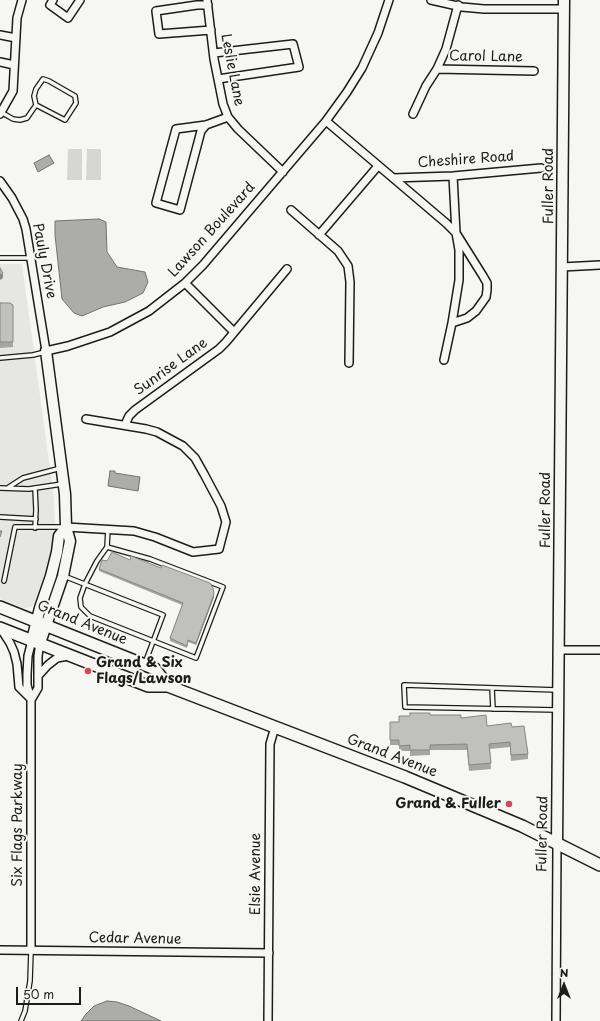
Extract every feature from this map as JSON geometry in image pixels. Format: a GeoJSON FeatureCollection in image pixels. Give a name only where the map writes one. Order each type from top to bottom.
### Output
{"type":"FeatureCollection","features":[{"type":"Feature","properties":{"kind":"main road","name":"Grand Avenue"},"geometry":{"type":"LineString","coordinates":[[0,607],[155,668],[168,686]]}},
{"type":"Feature","properties":{"kind":"main road","name":"Grand Avenue"},"geometry":{"type":"LineString","coordinates":[[0,628],[148,686],[168,686],[439,791],[496,814],[600,865]]}},
{"type":"Feature","properties":{"kind":"street"},"geometry":{"type":"LineString","coordinates":[[1,113],[13,91],[17,18],[22,0]]}},
{"type":"Feature","properties":{"kind":"street"},"geometry":{"type":"LineString","coordinates":[[53,0],[50,5],[68,18],[80,0]]}},
{"type":"Feature","properties":{"kind":"street","name":"Lawson Boulevard"},"geometry":{"type":"LineString","coordinates":[[46,351],[68,346],[110,332],[149,311],[185,283],[203,265],[326,121],[347,92],[362,68],[378,33],[389,0]]}},
{"type":"Feature","properties":{"kind":"street"},"geometry":{"type":"LineString","coordinates":[[431,0],[462,7],[484,9],[564,4]]}},
{"type":"Feature","properties":{"kind":"street"},"geometry":{"type":"LineString","coordinates":[[207,3],[156,11],[159,34],[211,30]]}},
{"type":"Feature","properties":{"kind":"street","name":"Leslie Lane"},"geometry":{"type":"LineString","coordinates":[[207,3],[218,79],[223,104],[228,117],[237,128],[283,172]]}},
{"type":"Feature","properties":{"kind":"street","name":"Fuller Road"},"geometry":{"type":"LineString","coordinates":[[556,1021],[564,4]]}},
{"type":"Feature","properties":{"kind":"street"},"geometry":{"type":"LineString","coordinates":[[413,114],[446,49],[458,5]]}},
{"type":"Feature","properties":{"kind":"street"},"geometry":{"type":"LineString","coordinates":[[0,35],[16,38]]}},
{"type":"Feature","properties":{"kind":"street"},"geometry":{"type":"LineString","coordinates":[[214,53],[293,44],[299,67],[218,79]]}},
{"type":"Feature","properties":{"kind":"street"},"geometry":{"type":"LineString","coordinates":[[0,62],[14,65]]}},
{"type":"Feature","properties":{"kind":"street","name":"Carol Lane"},"geometry":{"type":"LineString","coordinates":[[437,69],[534,71]]}},
{"type":"Feature","properties":{"kind":"street"},"geometry":{"type":"LineString","coordinates":[[206,125],[201,131],[180,210],[156,203],[176,130],[206,125],[228,117]]}},
{"type":"Feature","properties":{"kind":"street"},"geometry":{"type":"LineString","coordinates":[[326,121],[446,223],[456,233],[483,276],[486,283],[486,297],[476,311],[467,318],[452,323]]}},
{"type":"Feature","properties":{"kind":"street"},"geometry":{"type":"LineString","coordinates":[[319,235],[378,166]]}},
{"type":"Feature","properties":{"kind":"street","name":"Cheshire Road"},"geometry":{"type":"LineString","coordinates":[[393,178],[453,176],[541,168]]}},
{"type":"Feature","properties":{"kind":"street"},"geometry":{"type":"LineString","coordinates":[[444,360],[459,280],[459,250],[456,233],[453,176]]}},
{"type":"Feature","properties":{"kind":"street","name":"Pauly Drive"},"geometry":{"type":"LineString","coordinates":[[0,181],[12,198],[23,219],[46,351]]}},
{"type":"Feature","properties":{"kind":"street"},"geometry":{"type":"LineString","coordinates":[[291,210],[338,251],[348,266],[350,282],[349,363]]}},
{"type":"Feature","properties":{"kind":"street"},"geometry":{"type":"LineString","coordinates":[[562,267],[600,264]]}},
{"type":"Feature","properties":{"kind":"street","name":"Sunrise Lane"},"geometry":{"type":"LineString","coordinates":[[125,425],[129,416],[135,410],[218,349],[287,269]]}},
{"type":"Feature","properties":{"kind":"street"},"geometry":{"type":"LineString","coordinates":[[185,283],[234,332]]}},
{"type":"Feature","properties":{"kind":"street"},"geometry":{"type":"LineString","coordinates":[[41,623],[63,576],[70,541],[66,527],[64,483],[46,351]]}},
{"type":"Feature","properties":{"kind":"street"},"geometry":{"type":"LineString","coordinates":[[66,527],[123,530],[144,534],[193,552],[219,549],[226,522],[204,474],[189,451],[183,446],[146,428],[86,419]]}},
{"type":"Feature","properties":{"kind":"street"},"geometry":{"type":"LineString","coordinates":[[36,642],[57,552],[59,536],[66,527]]}},
{"type":"Feature","properties":{"kind":"street"},"geometry":{"type":"LineString","coordinates":[[0,628],[14,652],[17,664],[19,687],[31,700]]}},
{"type":"Feature","properties":{"kind":"street","name":"Six Flags Parkway"},"geometry":{"type":"LineString","coordinates":[[31,700],[38,688],[38,656],[36,642]]}},
{"type":"Feature","properties":{"kind":"street","name":"Six Flags Parkway"},"geometry":{"type":"LineString","coordinates":[[30,951],[31,700],[28,685],[28,656],[36,642]]}},
{"type":"Feature","properties":{"kind":"street"},"geometry":{"type":"LineString","coordinates":[[559,650],[600,650]]}},
{"type":"Feature","properties":{"kind":"street"},"geometry":{"type":"LineString","coordinates":[[38,676],[57,658],[73,656]]}},
{"type":"Feature","properties":{"kind":"street","name":"Elsie Avenue"},"geometry":{"type":"LineString","coordinates":[[268,1021],[270,744],[275,727]]}},
{"type":"Feature","properties":{"kind":"street","name":"Cedar Avenue"},"geometry":{"type":"LineString","coordinates":[[0,950],[269,953]]}},
{"type":"Feature","properties":{"kind":"lane"},"geometry":{"type":"LineString","coordinates":[[1,113],[13,119],[20,120],[27,118],[36,105],[34,96],[42,78],[49,80],[75,96],[76,103],[65,120],[36,105]]}},
{"type":"Feature","properties":{"kind":"lane"},"geometry":{"type":"LineString","coordinates":[[0,258],[31,258]]}},
{"type":"Feature","properties":{"kind":"lane"},"geometry":{"type":"LineString","coordinates":[[0,358],[33,355],[46,351]]}},
{"type":"Feature","properties":{"kind":"lane"},"geometry":{"type":"LineString","coordinates":[[8,487],[23,478],[62,468]]}},
{"type":"Feature","properties":{"kind":"lane"},"geometry":{"type":"LineString","coordinates":[[0,488],[35,488],[64,483]]}},
{"type":"Feature","properties":{"kind":"lane"},"geometry":{"type":"LineString","coordinates":[[35,488],[35,528]]}},
{"type":"Feature","properties":{"kind":"lane"},"geometry":{"type":"LineString","coordinates":[[0,517],[36,519]]}},
{"type":"Feature","properties":{"kind":"lane"},"geometry":{"type":"LineString","coordinates":[[4,581],[15,527],[66,527]]}},
{"type":"Feature","properties":{"kind":"lane"},"geometry":{"type":"LineString","coordinates":[[107,547],[150,558],[223,587],[196,658],[90,616],[81,607],[80,598],[85,584],[97,561],[107,547],[108,529]]}},
{"type":"Feature","properties":{"kind":"lane"},"geometry":{"type":"LineString","coordinates":[[63,576],[163,615],[145,664]]}},
{"type":"Feature","properties":{"kind":"lane"},"geometry":{"type":"LineString","coordinates":[[558,710],[405,707],[404,686],[559,690]]}},
{"type":"Feature","properties":{"kind":"lane"},"geometry":{"type":"LineString","coordinates":[[492,688],[493,709]]}},
{"type":"Feature","properties":{"kind":"lane"},"geometry":{"type":"LineString","coordinates":[[21,1021],[25,1011],[30,981],[30,951]]}},
{"type":"Feature","properties":{"kind":"shaded area"},"geometry":{"type":"Polygon","coordinates":[[[68,149],[82,149],[82,180],[67,180],[68,149]]]}},
{"type":"Feature","properties":{"kind":"shaded area"},"geometry":{"type":"Polygon","coordinates":[[[87,149],[101,149],[101,180],[86,180],[87,149]]]}},
{"type":"Feature","properties":{"kind":"shaded area"},"geometry":{"type":"Polygon","coordinates":[[[49,155],[54,163],[38,172],[34,163],[49,155]]]}},
{"type":"Feature","properties":{"kind":"shaded area"},"geometry":{"type":"Polygon","coordinates":[[[99,219],[106,222],[107,252],[117,267],[145,272],[148,282],[143,293],[125,302],[103,307],[82,316],[74,313],[62,299],[55,235],[55,221],[99,219]]]}},
{"type":"Feature","properties":{"kind":"shaded area"},"geometry":{"type":"Polygon","coordinates":[[[0,264],[22,264],[54,498],[55,531],[53,550],[47,573],[36,603],[31,607],[24,608],[0,599],[0,264]]]}},
{"type":"Feature","properties":{"kind":"shaded area"},"geometry":{"type":"Polygon","coordinates":[[[110,471],[140,477],[138,491],[108,486],[110,471]]]}},
{"type":"Feature","properties":{"kind":"shaded area"},"geometry":{"type":"Polygon","coordinates":[[[107,1001],[117,1002],[129,1006],[161,1021],[81,1021],[94,1006],[107,1001]]]}},
{"type":"Feature","properties":{"kind":"building"},"geometry":{"type":"Polygon","coordinates":[[[0,268],[3,273],[0,275],[0,268]]]}},
{"type":"Feature","properties":{"kind":"building"},"geometry":{"type":"Polygon","coordinates":[[[0,303],[10,303],[13,305],[13,342],[0,342],[0,303]]]}},
{"type":"Feature","properties":{"kind":"building"},"geometry":{"type":"Polygon","coordinates":[[[112,552],[130,560],[131,556],[161,568],[162,565],[210,583],[214,594],[196,643],[188,640],[187,646],[170,638],[183,603],[99,569],[102,560],[107,561],[112,552]]]}},
{"type":"Feature","properties":{"kind":"building"},"geometry":{"type":"Polygon","coordinates":[[[410,713],[430,713],[430,715],[461,715],[461,718],[486,715],[487,726],[511,723],[512,727],[524,726],[528,754],[511,755],[510,742],[489,744],[491,763],[469,765],[467,744],[430,745],[430,750],[410,750],[410,745],[399,746],[399,740],[390,740],[390,722],[399,722],[399,716],[410,716],[410,713]]]}},
{"type":"Feature","properties":{"kind":"place","name":"Grand & Six Flags/Lawson"},"geometry":{"type":"Point","coordinates":[88,671]}},
{"type":"Feature","properties":{"kind":"place","name":"Grand & Fuller"},"geometry":{"type":"Point","coordinates":[509,804]}}]}
